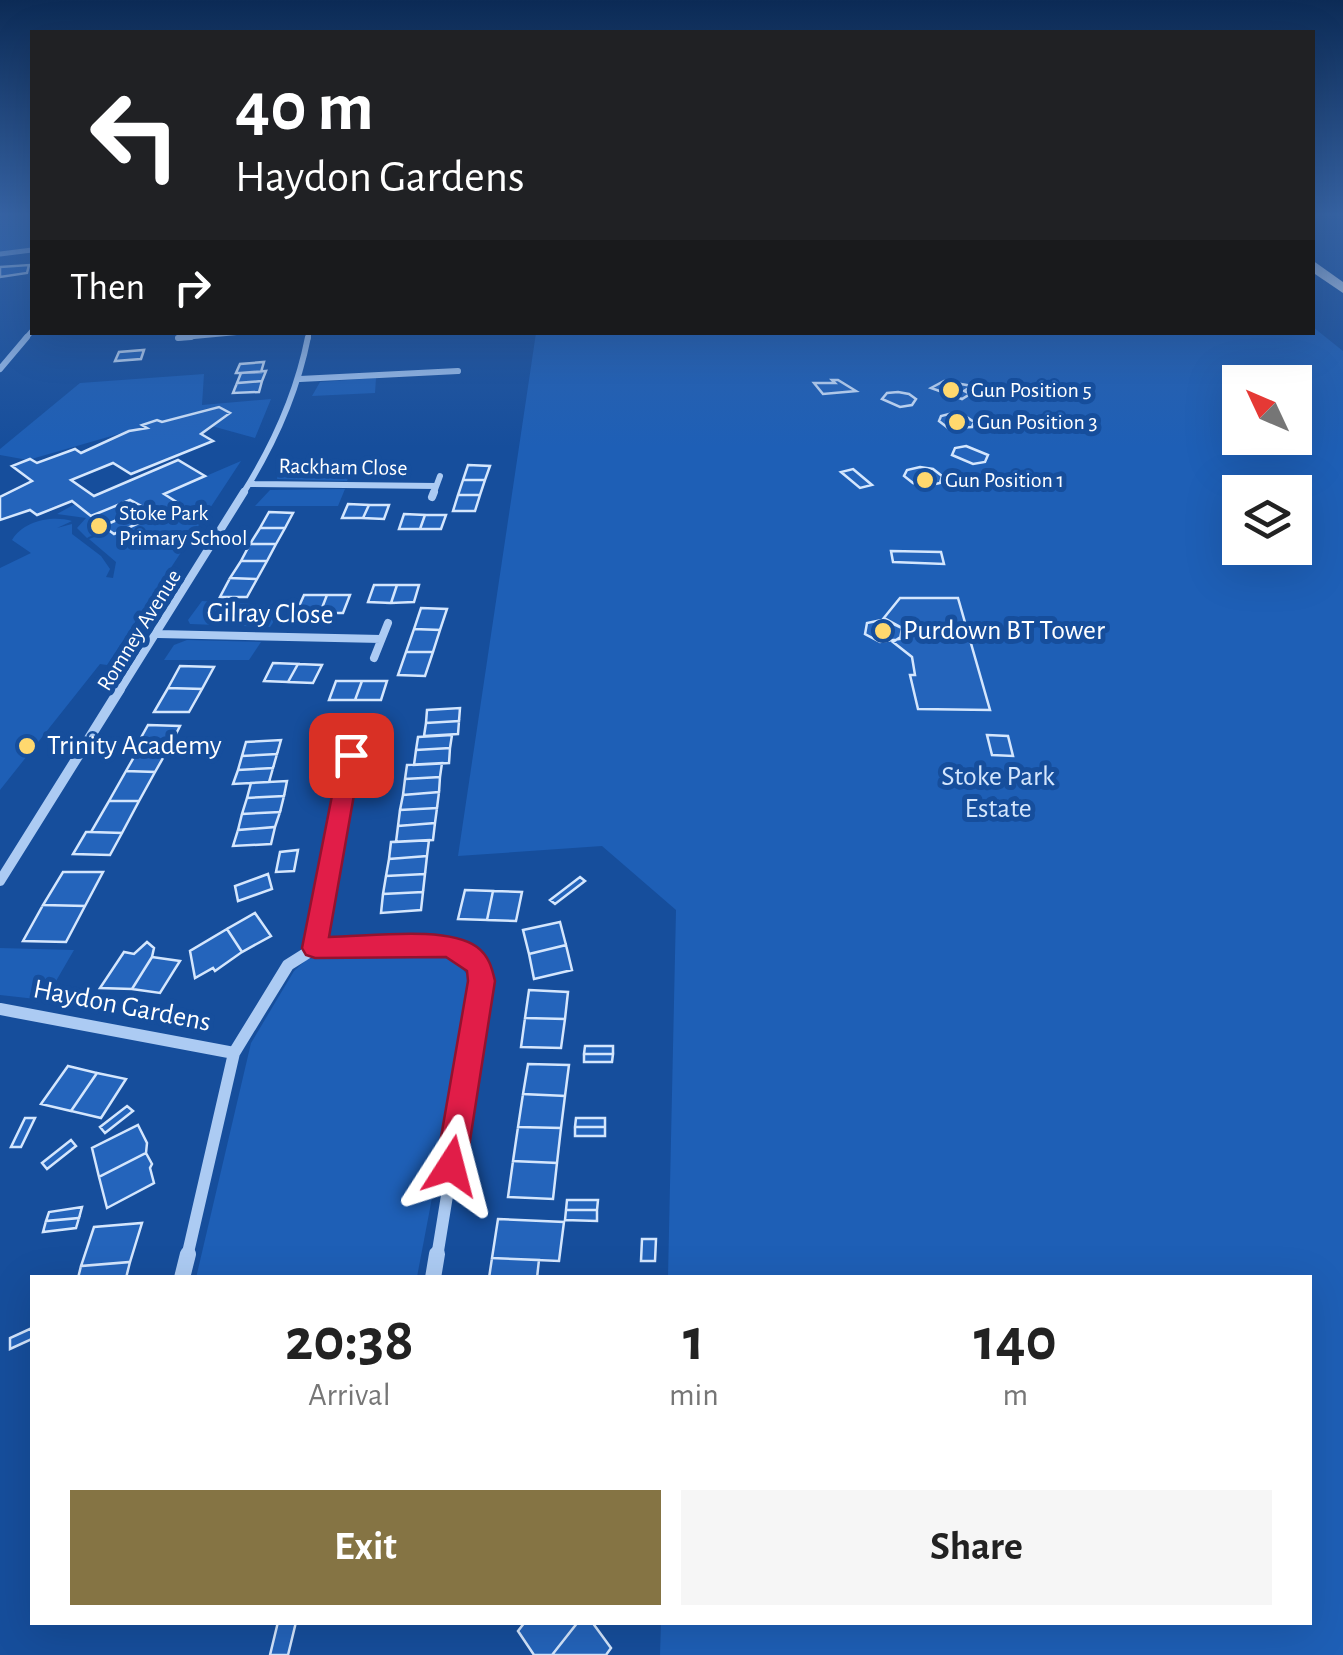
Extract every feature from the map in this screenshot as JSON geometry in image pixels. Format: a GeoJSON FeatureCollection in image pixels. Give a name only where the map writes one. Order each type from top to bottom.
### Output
{"type":"FeatureCollection","features":[{"type":"Feature","properties":{"kind":"street"},"geometry":{"type":"LineString","coordinates":[[0,368],[30,333]]}},
{"type":"Feature","properties":{"kind":"street"},"geometry":{"type":"LineString","coordinates":[[176,346],[179,335]]}},
{"type":"Feature","properties":{"kind":"street","name":"Romney Avenue"},"geometry":{"type":"LineString","coordinates":[[0,882],[250,484],[282,424],[300,379],[308,335]]}},
{"type":"Feature","properties":{"kind":"street"},"geometry":{"type":"LineString","coordinates":[[300,379],[458,370]]}},
{"type":"Feature","properties":{"kind":"street","name":"Rackham Close"},"geometry":{"type":"LineString","coordinates":[[250,484],[438,481],[432,498]]}},
{"type":"Feature","properties":{"kind":"street"},"geometry":{"type":"LineString","coordinates":[[374,658],[388,622]]}},
{"type":"Feature","properties":{"kind":"street","name":"Gilray Close"},"geometry":{"type":"LineString","coordinates":[[158,634],[381,639]]}},
{"type":"Feature","properties":{"kind":"street"},"geometry":{"type":"LineString","coordinates":[[328,756],[361,754],[364,736]]}},
{"type":"Feature","properties":{"kind":"street"},"geometry":{"type":"LineString","coordinates":[[351,755],[315,948],[448,946],[467,954],[481,973],[433,1275]]}},
{"type":"Feature","properties":{"kind":"street","name":"Haydon Gardens"},"geometry":{"type":"LineString","coordinates":[[183,1275],[234,1053],[288,964],[315,948]]}},
{"type":"Feature","properties":{"kind":"street","name":"Haydon Gardens"},"geometry":{"type":"LineString","coordinates":[[0,1009],[234,1053]]}},
{"type":"Feature","properties":{"kind":"green space","name":"Stoke Park Estate"},"geometry":{"type":"Polygon","coordinates":[[[1315,329],[1343,351],[1343,1655],[660,1655],[661,1625],[1312,1625],[1312,1275],[668,1275],[676,910],[602,846],[458,856],[536,335],[1315,335],[1315,329]]]}},
{"type":"Feature","properties":{"kind":"green space"},"geometry":{"type":"Polygon","coordinates":[[[204,374],[202,405],[271,399],[255,438],[208,425],[226,417],[209,408],[162,422],[156,420],[133,433],[28,460],[0,455],[0,449],[80,383],[204,374]]]}},
{"type":"Feature","properties":{"kind":"green space"},"geometry":{"type":"Polygon","coordinates":[[[376,378],[375,393],[312,396],[320,382],[376,378]]]}},
{"type":"Feature","properties":{"kind":"green space"},"geometry":{"type":"Polygon","coordinates":[[[241,461],[107,665],[100,664],[0,790],[0,568],[31,553],[12,540],[17,533],[39,521],[72,521],[57,528],[72,524],[72,534],[101,556],[110,569],[106,577],[113,578],[116,562],[89,539],[145,519],[135,512],[87,538],[77,528],[86,518],[57,514],[75,504],[92,517],[131,500],[138,505],[182,506],[164,494],[241,461]]]}},
{"type":"Feature","properties":{"kind":"green space"},"geometry":{"type":"Polygon","coordinates":[[[281,463],[355,463],[347,481],[277,479],[281,463]]]}},
{"type":"Feature","properties":{"kind":"green space"},"geometry":{"type":"Polygon","coordinates":[[[345,489],[338,506],[255,506],[270,490],[345,489]]]}},
{"type":"Feature","properties":{"kind":"green space"},"geometry":{"type":"Polygon","coordinates":[[[202,601],[284,606],[270,627],[190,624],[188,620],[202,601]]]}},
{"type":"Feature","properties":{"kind":"green space"},"geometry":{"type":"Polygon","coordinates":[[[187,640],[261,642],[249,660],[164,660],[174,645],[187,640]]]}},
{"type":"Feature","properties":{"kind":"green space"},"geometry":{"type":"Polygon","coordinates":[[[0,948],[74,950],[45,1000],[0,995],[0,948]]]}},
{"type":"Feature","properties":{"kind":"green space"},"geometry":{"type":"Polygon","coordinates":[[[322,955],[437,956],[460,967],[472,987],[417,1275],[197,1275],[251,1043],[294,971],[306,960],[322,955]]]}},
{"type":"Feature","properties":{"kind":"building"},"geometry":{"type":"Polygon","coordinates":[[[144,350],[141,359],[115,361],[119,352],[144,350]]]}},
{"type":"Feature","properties":{"kind":"building"},"geometry":{"type":"Polygon","coordinates":[[[264,362],[261,372],[236,373],[240,364],[264,362]]]}},
{"type":"Feature","properties":{"kind":"building"},"geometry":{"type":"Polygon","coordinates":[[[266,371],[262,381],[237,383],[241,373],[266,371]]]}},
{"type":"Feature","properties":{"kind":"building"},"geometry":{"type":"Polygon","coordinates":[[[832,380],[856,391],[823,394],[814,383],[835,383],[832,380]]]}},
{"type":"Feature","properties":{"kind":"building"},"geometry":{"type":"Polygon","coordinates":[[[262,381],[259,392],[233,393],[237,383],[262,381]]]}},
{"type":"Feature","properties":{"kind":"building","name":"Gun Position 5"},"geometry":{"type":"Polygon","coordinates":[[[944,381],[972,386],[964,391],[970,394],[962,399],[931,388],[944,381]]]}},
{"type":"Feature","properties":{"kind":"building"},"geometry":{"type":"Polygon","coordinates":[[[898,392],[916,399],[912,405],[900,407],[882,399],[887,393],[898,392]]]}},
{"type":"Feature","properties":{"kind":"building"},"geometry":{"type":"Polygon","coordinates":[[[219,407],[230,413],[201,434],[213,441],[131,474],[113,463],[71,480],[94,496],[178,460],[205,476],[164,494],[183,506],[160,516],[130,500],[91,516],[72,501],[37,515],[30,510],[0,520],[0,497],[32,481],[12,466],[30,459],[37,463],[75,449],[81,453],[129,431],[147,428],[142,425],[157,420],[219,407]]]}},
{"type":"Feature","properties":{"kind":"building","name":"Gun Position 3"},"geometry":{"type":"Polygon","coordinates":[[[953,413],[974,422],[972,427],[948,428],[939,421],[941,416],[953,413]]]}},
{"type":"Feature","properties":{"kind":"building"},"geometry":{"type":"Polygon","coordinates":[[[966,446],[988,455],[985,462],[973,464],[952,455],[955,448],[966,446]]]}},
{"type":"Feature","properties":{"kind":"building"},"geometry":{"type":"Polygon","coordinates":[[[468,465],[490,466],[485,480],[463,480],[468,465]]]}},
{"type":"Feature","properties":{"kind":"building"},"geometry":{"type":"Polygon","coordinates":[[[853,469],[872,485],[860,488],[841,472],[853,469]]]}},
{"type":"Feature","properties":{"kind":"building","name":"Gun Position 1"},"geometry":{"type":"Polygon","coordinates":[[[933,469],[942,476],[940,483],[927,486],[904,476],[907,470],[933,469]]]}},
{"type":"Feature","properties":{"kind":"building"},"geometry":{"type":"Polygon","coordinates":[[[463,480],[485,480],[480,495],[458,495],[463,480]]]}},
{"type":"Feature","properties":{"kind":"building"},"geometry":{"type":"Polygon","coordinates":[[[458,495],[480,495],[475,511],[453,511],[458,495]]]}},
{"type":"Feature","properties":{"kind":"building"},"geometry":{"type":"Polygon","coordinates":[[[348,504],[369,505],[363,518],[342,518],[348,504]]]}},
{"type":"Feature","properties":{"kind":"building"},"geometry":{"type":"Polygon","coordinates":[[[369,505],[389,505],[384,519],[363,518],[369,505]]]}},
{"type":"Feature","properties":{"kind":"building"},"geometry":{"type":"Polygon","coordinates":[[[135,512],[146,520],[114,534],[103,526],[135,512]]]}},
{"type":"Feature","properties":{"kind":"building"},"geometry":{"type":"Polygon","coordinates":[[[269,512],[293,513],[285,528],[260,528],[269,512]]]}},
{"type":"Feature","properties":{"kind":"building"},"geometry":{"type":"Polygon","coordinates":[[[404,514],[425,515],[420,529],[399,529],[404,514]]]}},
{"type":"Feature","properties":{"kind":"building"},"geometry":{"type":"Polygon","coordinates":[[[425,515],[446,515],[441,529],[420,529],[425,515]]]}},
{"type":"Feature","properties":{"kind":"building"},"geometry":{"type":"Polygon","coordinates":[[[260,528],[285,528],[276,544],[250,544],[260,528]]]}},
{"type":"Feature","properties":{"kind":"building"},"geometry":{"type":"Polygon","coordinates":[[[250,544],[276,544],[267,561],[241,561],[250,544]]]}},
{"type":"Feature","properties":{"kind":"building"},"geometry":{"type":"Polygon","coordinates":[[[891,551],[941,552],[944,564],[893,562],[891,551]]]}},
{"type":"Feature","properties":{"kind":"building"},"geometry":{"type":"Polygon","coordinates":[[[241,561],[267,561],[257,579],[230,578],[241,561]]]}},
{"type":"Feature","properties":{"kind":"building"},"geometry":{"type":"Polygon","coordinates":[[[230,578],[257,579],[247,597],[220,597],[230,578]]]}},
{"type":"Feature","properties":{"kind":"building"},"geometry":{"type":"Polygon","coordinates":[[[374,585],[397,585],[391,603],[368,602],[374,585]]]}},
{"type":"Feature","properties":{"kind":"building"},"geometry":{"type":"Polygon","coordinates":[[[397,585],[419,585],[414,602],[391,603],[397,585]]]}},
{"type":"Feature","properties":{"kind":"building"},"geometry":{"type":"Polygon","coordinates":[[[304,595],[327,595],[320,613],[296,613],[304,595]]]}},
{"type":"Feature","properties":{"kind":"building"},"geometry":{"type":"Polygon","coordinates":[[[327,595],[350,595],[343,613],[320,613],[327,595]]]}},
{"type":"Feature","properties":{"kind":"building"},"geometry":{"type":"Polygon","coordinates":[[[900,598],[958,598],[990,710],[918,709],[910,675],[915,675],[912,657],[893,642],[902,636],[902,628],[883,619],[900,598]]]}},
{"type":"Feature","properties":{"kind":"building"},"geometry":{"type":"Polygon","coordinates":[[[421,608],[447,609],[440,630],[414,629],[421,608]]]}},
{"type":"Feature","properties":{"kind":"building","name":"Purdown BT Tower"},"geometry":{"type":"Polygon","coordinates":[[[886,619],[902,628],[900,639],[880,642],[865,634],[867,623],[886,619]]]}},
{"type":"Feature","properties":{"kind":"building"},"geometry":{"type":"Polygon","coordinates":[[[414,629],[440,630],[433,652],[406,652],[414,629]]]}},
{"type":"Feature","properties":{"kind":"building"},"geometry":{"type":"Polygon","coordinates":[[[406,652],[433,652],[425,676],[398,675],[406,652]]]}},
{"type":"Feature","properties":{"kind":"building"},"geometry":{"type":"Polygon","coordinates":[[[273,663],[298,664],[288,682],[264,681],[273,663]]]}},
{"type":"Feature","properties":{"kind":"building"},"geometry":{"type":"Polygon","coordinates":[[[298,664],[322,665],[313,683],[288,682],[298,664]]]}},
{"type":"Feature","properties":{"kind":"building"},"geometry":{"type":"Polygon","coordinates":[[[180,666],[214,667],[202,689],[168,688],[180,666]]]}},
{"type":"Feature","properties":{"kind":"building"},"geometry":{"type":"Polygon","coordinates":[[[336,681],[362,681],[355,700],[329,700],[336,681]]]}},
{"type":"Feature","properties":{"kind":"building"},"geometry":{"type":"Polygon","coordinates":[[[362,681],[387,681],[381,700],[355,700],[362,681]]]}},
{"type":"Feature","properties":{"kind":"building"},"geometry":{"type":"Polygon","coordinates":[[[168,688],[202,689],[189,712],[154,712],[168,688]]]}},
{"type":"Feature","properties":{"kind":"building"},"geometry":{"type":"Polygon","coordinates":[[[460,708],[459,721],[426,723],[427,710],[460,708]]]}},
{"type":"Feature","properties":{"kind":"building"},"geometry":{"type":"Polygon","coordinates":[[[459,721],[458,734],[424,736],[426,723],[459,721]]]}},
{"type":"Feature","properties":{"kind":"building"},"geometry":{"type":"Polygon","coordinates":[[[148,725],[180,726],[171,744],[138,743],[148,725]]]}},
{"type":"Feature","properties":{"kind":"building"},"geometry":{"type":"Polygon","coordinates":[[[452,735],[450,748],[416,750],[418,737],[452,735]]]}},
{"type":"Feature","properties":{"kind":"building"},"geometry":{"type":"Polygon","coordinates":[[[987,735],[1008,736],[1013,756],[992,755],[987,735]]]}},
{"type":"Feature","properties":{"kind":"building"},"geometry":{"type":"Polygon","coordinates":[[[281,740],[277,754],[242,756],[246,742],[281,740]]]}},
{"type":"Feature","properties":{"kind":"building"},"geometry":{"type":"Polygon","coordinates":[[[142,743],[171,744],[155,772],[126,771],[142,743]]]}},
{"type":"Feature","properties":{"kind":"building"},"geometry":{"type":"Polygon","coordinates":[[[450,748],[449,763],[414,765],[416,750],[450,748]]]}},
{"type":"Feature","properties":{"kind":"building"},"geometry":{"type":"Polygon","coordinates":[[[277,754],[273,768],[238,770],[242,756],[277,754]]]}},
{"type":"Feature","properties":{"kind":"building"},"geometry":{"type":"Polygon","coordinates":[[[442,763],[440,777],[405,779],[407,765],[442,763]]]}},
{"type":"Feature","properties":{"kind":"building"},"geometry":{"type":"Polygon","coordinates":[[[273,768],[269,782],[233,784],[238,770],[273,768]]]}},
{"type":"Feature","properties":{"kind":"building"},"geometry":{"type":"Polygon","coordinates":[[[126,771],[155,772],[139,801],[109,801],[126,771]]]}},
{"type":"Feature","properties":{"kind":"building"},"geometry":{"type":"Polygon","coordinates":[[[440,777],[439,792],[403,795],[405,779],[440,777]]]}},
{"type":"Feature","properties":{"kind":"building"},"geometry":{"type":"Polygon","coordinates":[[[287,781],[284,796],[247,798],[251,783],[287,781]]]}},
{"type":"Feature","properties":{"kind":"building"},"geometry":{"type":"Polygon","coordinates":[[[439,792],[437,808],[400,810],[403,795],[439,792]]]}},
{"type":"Feature","properties":{"kind":"building"},"geometry":{"type":"Polygon","coordinates":[[[284,796],[280,812],[242,814],[247,798],[284,796]]]}},
{"type":"Feature","properties":{"kind":"building"},"geometry":{"type":"Polygon","coordinates":[[[109,801],[139,801],[122,833],[91,832],[109,801]]]}},
{"type":"Feature","properties":{"kind":"building"},"geometry":{"type":"Polygon","coordinates":[[[437,808],[435,823],[398,826],[400,810],[437,808]]]}},
{"type":"Feature","properties":{"kind":"building"},"geometry":{"type":"Polygon","coordinates":[[[280,812],[275,827],[238,830],[242,814],[280,812]]]}},
{"type":"Feature","properties":{"kind":"building"},"geometry":{"type":"Polygon","coordinates":[[[435,823],[433,840],[396,842],[398,826],[435,823]]]}},
{"type":"Feature","properties":{"kind":"building"},"geometry":{"type":"Polygon","coordinates":[[[275,827],[271,844],[233,846],[238,830],[275,827]]]}},
{"type":"Feature","properties":{"kind":"building"},"geometry":{"type":"Polygon","coordinates":[[[86,832],[122,833],[110,855],[73,854],[86,832]]]}},
{"type":"Feature","properties":{"kind":"building"},"geometry":{"type":"Polygon","coordinates":[[[429,840],[427,856],[389,859],[391,842],[429,840]]]}},
{"type":"Feature","properties":{"kind":"building"},"geometry":{"type":"Polygon","coordinates":[[[298,850],[294,871],[276,872],[280,852],[298,850]]]}},
{"type":"Feature","properties":{"kind":"building"},"geometry":{"type":"Polygon","coordinates":[[[427,856],[425,874],[386,876],[389,859],[427,856]]]}},
{"type":"Feature","properties":{"kind":"building"},"geometry":{"type":"Polygon","coordinates":[[[63,872],[103,872],[85,906],[43,905],[63,872]]]}},
{"type":"Feature","properties":{"kind":"building"},"geometry":{"type":"Polygon","coordinates":[[[268,874],[272,889],[238,901],[235,886],[268,874]]]}},
{"type":"Feature","properties":{"kind":"building"},"geometry":{"type":"Polygon","coordinates":[[[425,874],[423,892],[383,894],[386,876],[425,874]]]}},
{"type":"Feature","properties":{"kind":"building"},"geometry":{"type":"Polygon","coordinates":[[[580,877],[585,881],[555,904],[550,900],[580,877]]]}},
{"type":"Feature","properties":{"kind":"building"},"geometry":{"type":"Polygon","coordinates":[[[465,890],[493,891],[487,920],[458,919],[465,890]]]}},
{"type":"Feature","properties":{"kind":"building"},"geometry":{"type":"Polygon","coordinates":[[[493,891],[522,892],[516,921],[487,920],[493,891]]]}},
{"type":"Feature","properties":{"kind":"building"},"geometry":{"type":"Polygon","coordinates":[[[423,892],[421,910],[381,913],[383,894],[423,892]]]}},
{"type":"Feature","properties":{"kind":"building"},"geometry":{"type":"Polygon","coordinates":[[[43,905],[85,906],[66,942],[23,941],[43,905]]]}},
{"type":"Feature","properties":{"kind":"building"},"geometry":{"type":"Polygon","coordinates":[[[255,913],[271,936],[242,952],[227,929],[255,913]]]}},
{"type":"Feature","properties":{"kind":"building"},"geometry":{"type":"Polygon","coordinates":[[[560,922],[566,945],[529,954],[523,930],[560,922]]]}},
{"type":"Feature","properties":{"kind":"building"},"geometry":{"type":"Polygon","coordinates":[[[227,929],[242,952],[215,971],[213,968],[195,978],[190,951],[227,929]]]}},
{"type":"Feature","properties":{"kind":"building"},"geometry":{"type":"Polygon","coordinates":[[[147,942],[154,948],[152,957],[132,989],[100,988],[124,952],[134,954],[147,942]]]}},
{"type":"Feature","properties":{"kind":"building"},"geometry":{"type":"Polygon","coordinates":[[[566,945],[572,970],[534,979],[529,954],[566,945]]]}},
{"type":"Feature","properties":{"kind":"building"},"geometry":{"type":"Polygon","coordinates":[[[152,957],[180,961],[160,993],[132,989],[152,957]]]}},
{"type":"Feature","properties":{"kind":"building"},"geometry":{"type":"Polygon","coordinates":[[[529,990],[568,992],[565,1019],[525,1018],[529,990]]]}},
{"type":"Feature","properties":{"kind":"building"},"geometry":{"type":"Polygon","coordinates":[[[525,1018],[565,1019],[561,1048],[521,1047],[525,1018]]]}},
{"type":"Feature","properties":{"kind":"building"},"geometry":{"type":"Polygon","coordinates":[[[585,1046],[613,1046],[613,1054],[584,1054],[585,1046]]]}},
{"type":"Feature","properties":{"kind":"building"},"geometry":{"type":"Polygon","coordinates":[[[584,1054],[613,1054],[612,1062],[584,1062],[584,1054]]]}},
{"type":"Feature","properties":{"kind":"building"},"geometry":{"type":"Polygon","coordinates":[[[528,1064],[569,1065],[565,1096],[523,1094],[528,1064]]]}},
{"type":"Feature","properties":{"kind":"building"},"geometry":{"type":"Polygon","coordinates":[[[68,1066],[97,1073],[71,1111],[41,1104],[68,1066]]]}},
{"type":"Feature","properties":{"kind":"building"},"geometry":{"type":"Polygon","coordinates":[[[97,1073],[126,1079],[101,1118],[71,1111],[97,1073]]]}},
{"type":"Feature","properties":{"kind":"building"},"geometry":{"type":"Polygon","coordinates":[[[523,1094],[565,1096],[561,1128],[518,1127],[523,1094]]]}},
{"type":"Feature","properties":{"kind":"building"},"geometry":{"type":"Polygon","coordinates":[[[127,1106],[133,1111],[105,1133],[100,1127],[127,1106]]]}},
{"type":"Feature","properties":{"kind":"building"},"geometry":{"type":"Polygon","coordinates":[[[25,1118],[35,1118],[21,1147],[11,1147],[25,1118]]]}},
{"type":"Feature","properties":{"kind":"building"},"geometry":{"type":"Polygon","coordinates":[[[576,1118],[605,1118],[605,1127],[575,1127],[576,1118]]]}},
{"type":"Feature","properties":{"kind":"building"},"geometry":{"type":"Polygon","coordinates":[[[138,1125],[147,1143],[146,1153],[99,1177],[92,1148],[138,1125]]]}},
{"type":"Feature","properties":{"kind":"building"},"geometry":{"type":"Polygon","coordinates":[[[518,1127],[561,1128],[557,1163],[513,1161],[518,1127]]]}},
{"type":"Feature","properties":{"kind":"building"},"geometry":{"type":"Polygon","coordinates":[[[575,1127],[605,1127],[605,1136],[575,1136],[575,1127]]]}},
{"type":"Feature","properties":{"kind":"building"},"geometry":{"type":"Polygon","coordinates":[[[71,1140],[76,1146],[47,1169],[42,1163],[71,1140]]]}},
{"type":"Feature","properties":{"kind":"building"},"geometry":{"type":"Polygon","coordinates":[[[146,1153],[154,1183],[107,1208],[99,1177],[146,1153]]]}},
{"type":"Feature","properties":{"kind":"building"},"geometry":{"type":"Polygon","coordinates":[[[513,1161],[557,1163],[553,1199],[508,1197],[513,1161]]]}},
{"type":"Feature","properties":{"kind":"building"},"geometry":{"type":"Polygon","coordinates":[[[567,1200],[598,1200],[597,1210],[566,1210],[567,1200]]]}},
{"type":"Feature","properties":{"kind":"building"},"geometry":{"type":"Polygon","coordinates":[[[82,1207],[79,1218],[46,1221],[49,1212],[82,1207]]]}},
{"type":"Feature","properties":{"kind":"building"},"geometry":{"type":"Polygon","coordinates":[[[566,1210],[597,1210],[597,1221],[565,1220],[566,1210]]]}},
{"type":"Feature","properties":{"kind":"building"},"geometry":{"type":"Polygon","coordinates":[[[79,1218],[76,1228],[43,1232],[46,1221],[79,1218]]]}},
{"type":"Feature","properties":{"kind":"building"},"geometry":{"type":"Polygon","coordinates":[[[498,1219],[564,1222],[559,1261],[492,1258],[498,1219]]]}},
{"type":"Feature","properties":{"kind":"building"},"geometry":{"type":"Polygon","coordinates":[[[142,1223],[130,1262],[81,1266],[94,1227],[142,1223]]]}},
{"type":"Feature","properties":{"kind":"building"},"geometry":{"type":"Polygon","coordinates":[[[642,1239],[656,1239],[655,1261],[641,1261],[642,1239]]]}},
{"type":"Feature","properties":{"kind":"building"},"geometry":{"type":"Polygon","coordinates":[[[492,1258],[539,1260],[537,1275],[489,1275],[492,1258]]]}},
{"type":"Feature","properties":{"kind":"building"},"geometry":{"type":"Polygon","coordinates":[[[130,1262],[127,1275],[79,1275],[81,1266],[130,1262]]]}},
{"type":"Feature","properties":{"kind":"building"},"geometry":{"type":"Polygon","coordinates":[[[30,1329],[30,1340],[10,1349],[10,1338],[30,1329]]]}},
{"type":"Feature","properties":{"kind":"building"},"geometry":{"type":"Polygon","coordinates":[[[277,1625],[295,1625],[288,1655],[270,1655],[277,1625]]]}},
{"type":"Feature","properties":{"kind":"building"},"geometry":{"type":"Polygon","coordinates":[[[523,1625],[576,1625],[552,1655],[534,1655],[518,1631],[523,1625]]]}},
{"type":"Feature","properties":{"kind":"building"},"geometry":{"type":"Polygon","coordinates":[[[576,1625],[594,1625],[611,1648],[606,1655],[552,1655],[576,1625]]]}},
{"type":"Feature","properties":{"kind":"place","name":"Gun Position 5"},"geometry":{"type":"Point","coordinates":[951,390]}},
{"type":"Feature","properties":{"kind":"place","name":"Gun Position 3"},"geometry":{"type":"Point","coordinates":[957,422]}},
{"type":"Feature","properties":{"kind":"place","name":"Gun Position 1"},"geometry":{"type":"Point","coordinates":[925,480]}},
{"type":"Feature","properties":{"kind":"place","name":"Stoke Park Primary School"},"geometry":{"type":"Point","coordinates":[99,526]}},
{"type":"Feature","properties":{"kind":"place","name":"Purdown BT Tower"},"geometry":{"type":"Point","coordinates":[883,631]}},
{"type":"Feature","properties":{"kind":"place","name":"Trinity Academy"},"geometry":{"type":"Point","coordinates":[27,746]}},
{"type":"Feature","properties":{"kind":"route"},"geometry":{"type":"LineString","coordinates":[[351,755],[315,948],[448,946],[467,954],[478,966],[482,981],[451,1166]]}}]}
